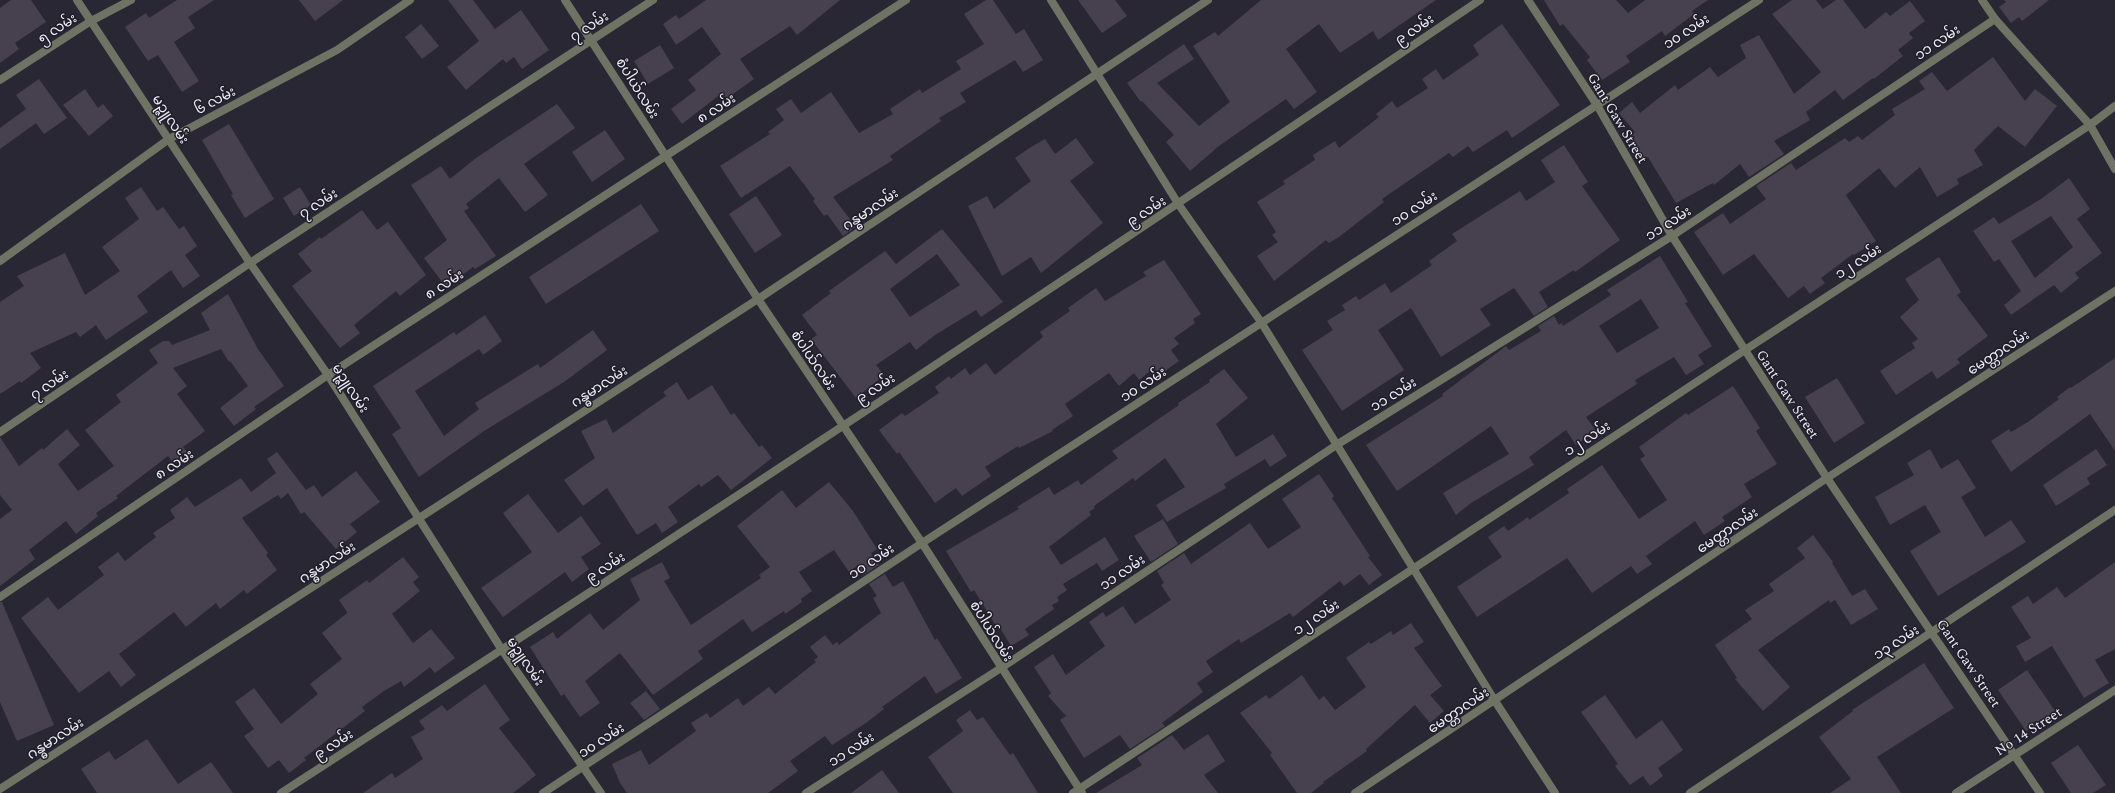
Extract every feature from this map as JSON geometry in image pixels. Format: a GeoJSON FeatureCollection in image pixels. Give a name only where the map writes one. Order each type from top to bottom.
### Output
{"type":"FeatureCollection","features":[{"type":"Feature","properties":{"kind":"street","name":"မဉ္ဇူလမ်း"},"geometry":{"type":"LineString","coordinates":[[77,0],[250,263],[328,375],[502,650],[600,793]]}},
{"type":"Feature","properties":{"kind":"street","name":"၅ လမ်း"},"geometry":{"type":"LineString","coordinates":[[0,80],[91,21],[131,0]]}},
{"type":"Feature","properties":{"kind":"street","name":"၆ လမ်း"},"geometry":{"type":"LineString","coordinates":[[0,261],[169,139],[337,50],[410,0]]}},
{"type":"Feature","properties":{"kind":"street","name":"စံပါယ်လမ်း"},"geometry":{"type":"LineString","coordinates":[[565,0],[592,39],[665,156],[758,299],[922,543],[1078,792]]}},
{"type":"Feature","properties":{"kind":"street","name":"၇ လမ်း"},"geometry":{"type":"LineString","coordinates":[[0,432],[250,263],[653,0]]}},
{"type":"Feature","properties":{"kind":"street","name":"၈ လမ်း"},"geometry":{"type":"LineString","coordinates":[[0,597],[328,375],[906,0]]}},
{"type":"Feature","properties":{"kind":"street"},"geometry":{"type":"LineString","coordinates":[[1050,0],[1179,204],[1261,322],[1338,444],[1495,701],[1555,793]]}},
{"type":"Feature","properties":{"kind":"street","name":"ဂန္ဓမာလမ်း"},"geometry":{"type":"LineString","coordinates":[[0,789],[758,299],[1208,0]]}},
{"type":"Feature","properties":{"kind":"street","name":"၉ လမ်း"},"geometry":{"type":"LineString","coordinates":[[281,793],[502,650],[1179,204],[1480,0]]}},
{"type":"Feature","properties":{"kind":"street","name":"Gant Gaw Street"},"geometry":{"type":"LineString","coordinates":[[1528,0],[1597,105],[1672,236],[1827,478],[2040,793]]}},
{"type":"Feature","properties":{"kind":"street","name":"၁၀ လမ်း"},"geometry":{"type":"LineString","coordinates":[[543,793],[922,543],[1759,0]]}},
{"type":"Feature","properties":{"kind":"street"},"geometry":{"type":"LineString","coordinates":[[1982,0],[1995,19],[2090,125],[2115,169]]}},
{"type":"Feature","properties":{"kind":"street","name":"၁၁ လမ်း"},"geometry":{"type":"LineString","coordinates":[[806,793],[1001,668],[1338,444],[1672,236],[1995,19]]}},
{"type":"Feature","properties":{"kind":"street","name":"၁၂ လမ်း"},"geometry":{"type":"LineString","coordinates":[[1078,792],[1414,568],[2090,125],[2115,106]]}},
{"type":"Feature","properties":{"kind":"street","name":"မေတ္တာလမ်း"},"geometry":{"type":"LineString","coordinates":[[1356,793],[1827,478],[2115,291]]}},
{"type":"Feature","properties":{"kind":"street","name":"၁၃ လမ်း"},"geometry":{"type":"LineString","coordinates":[[1690,793],[1933,633],[2115,510]]}},
{"type":"Feature","properties":{"kind":"street","name":"No 14 Street"},"geometry":{"type":"LineString","coordinates":[[1956,793],[2115,690]]}},
{"type":"Feature","properties":{"kind":"building"},"geometry":{"type":"Polygon","coordinates":[[[11,0],[31,0],[46,22],[15,43],[19,49],[0,63],[0,8],[11,0]]]}},
{"type":"Feature","properties":{"kind":"building"},"geometry":{"type":"Polygon","coordinates":[[[177,0],[214,0],[188,17],[195,28],[174,42],[199,81],[182,92],[158,55],[148,61],[125,27],[146,13],[149,18],[177,0]]]}},
{"type":"Feature","properties":{"kind":"building"},"geometry":{"type":"Polygon","coordinates":[[[299,0],[343,0],[315,21],[299,0]]]}},
{"type":"Feature","properties":{"kind":"building"},"geometry":{"type":"Polygon","coordinates":[[[448,0],[473,0],[495,29],[521,10],[549,50],[522,69],[514,57],[506,63],[503,59],[466,90],[447,67],[479,41],[448,0]]]}},
{"type":"Feature","properties":{"kind":"building"},"geometry":{"type":"Polygon","coordinates":[[[706,0],[840,0],[797,35],[790,26],[740,59],[754,79],[726,99],[722,93],[682,124],[671,109],[696,90],[688,80],[721,54],[702,27],[676,45],[663,24],[676,15],[679,19],[706,0]]]}},
{"type":"Feature","properties":{"kind":"building"},"geometry":{"type":"Polygon","coordinates":[[[986,0],[993,0],[1016,34],[1024,29],[1043,60],[1023,72],[1015,60],[960,93],[966,102],[939,118],[941,121],[890,156],[893,160],[833,197],[856,227],[843,236],[827,214],[824,216],[813,201],[815,199],[790,166],[741,198],[720,166],[770,134],[768,132],[784,120],[776,109],[791,99],[801,113],[831,92],[859,133],[893,114],[890,109],[920,89],[922,93],[961,69],[956,61],[984,44],[964,14],[986,0]]]}},
{"type":"Feature","properties":{"kind":"building"},"geometry":{"type":"Polygon","coordinates":[[[1078,0],[1115,0],[1127,16],[1102,33],[1078,0]]]}},
{"type":"Feature","properties":{"kind":"building"},"geometry":{"type":"Polygon","coordinates":[[[1261,0],[1436,0],[1378,40],[1373,31],[1340,53],[1319,24],[1286,49],[1317,92],[1294,109],[1286,99],[1219,146],[1190,171],[1166,142],[1174,135],[1142,101],[1141,102],[1127,83],[1184,44],[1194,59],[1157,83],[1199,126],[1230,102],[1193,46],[1215,32],[1218,36],[1261,0]]]}},
{"type":"Feature","properties":{"kind":"building"},"geometry":{"type":"Polygon","coordinates":[[[1544,0],[1616,0],[1628,13],[1645,0],[1708,0],[1692,11],[1694,14],[1665,36],[1662,31],[1626,56],[1630,62],[1602,80],[1587,60],[1590,57],[1563,24],[1560,26],[1544,0]]]}},
{"type":"Feature","properties":{"kind":"building"},"geometry":{"type":"Polygon","coordinates":[[[1792,0],[1816,0],[1823,9],[1836,0],[1843,0],[1865,29],[1886,12],[1890,16],[1910,1],[1925,21],[1909,33],[1913,38],[1898,50],[1903,56],[1874,79],[1873,78],[1843,100],[1835,90],[1806,112],[1810,120],[1774,141],[1784,154],[1749,177],[1740,164],[1714,185],[1713,183],[1676,203],[1648,157],[1643,160],[1626,139],[1635,132],[1619,113],[1632,102],[1640,113],[1675,85],[1678,90],[1710,67],[1718,77],[1746,58],[1740,45],[1759,35],[1794,94],[1821,72],[1772,14],[1792,0]]]}},
{"type":"Feature","properties":{"kind":"building"},"geometry":{"type":"Polygon","coordinates":[[[2004,0],[2049,0],[2022,21],[2019,17],[2011,23],[1999,7],[2006,2],[2004,0]]]}},
{"type":"Feature","properties":{"kind":"building"},"geometry":{"type":"Polygon","coordinates":[[[421,24],[439,46],[422,59],[405,37],[421,24]]]}},
{"type":"Feature","properties":{"kind":"building"},"geometry":{"type":"Polygon","coordinates":[[[1502,24],[1560,105],[1512,138],[1507,130],[1473,152],[1468,146],[1453,157],[1449,153],[1382,199],[1384,202],[1339,237],[1329,243],[1326,240],[1274,281],[1257,256],[1278,242],[1272,235],[1276,232],[1257,202],[1285,184],[1283,181],[1315,160],[1313,155],[1335,141],[1339,148],[1379,117],[1376,114],[1392,101],[1397,108],[1428,88],[1422,79],[1436,69],[1443,80],[1479,55],[1473,45],[1502,24]]]}},
{"type":"Feature","properties":{"kind":"building"},"geometry":{"type":"Polygon","coordinates":[[[660,45],[674,68],[648,84],[634,61],[660,45]]]}},
{"type":"Feature","properties":{"kind":"building"},"geometry":{"type":"Polygon","coordinates":[[[1993,57],[2025,101],[2035,89],[2057,106],[2025,147],[1998,126],[1974,150],[1983,165],[1957,179],[1959,184],[1937,197],[1920,167],[1895,188],[1879,168],[1846,195],[1876,241],[1854,255],[1853,254],[1821,278],[1825,283],[1810,294],[1804,286],[1788,298],[1754,254],[1723,275],[1694,232],[1723,213],[1730,224],[1766,199],[1756,186],[1791,163],[1796,170],[1845,138],[1849,142],[1858,136],[1862,140],[1895,115],[1892,109],[1925,89],[1919,81],[1932,72],[1947,91],[1993,57]]]}},
{"type":"Feature","properties":{"kind":"building"},"geometry":{"type":"Polygon","coordinates":[[[39,79],[67,118],[44,134],[36,123],[0,149],[0,128],[26,109],[16,95],[39,79]]]}},
{"type":"Feature","properties":{"kind":"building"},"geometry":{"type":"Polygon","coordinates":[[[85,89],[98,108],[103,104],[113,116],[89,136],[63,105],[85,89]]]}},
{"type":"Feature","properties":{"kind":"building"},"geometry":{"type":"Polygon","coordinates":[[[557,104],[575,128],[524,164],[548,195],[525,212],[499,178],[466,204],[469,208],[464,211],[496,256],[475,269],[473,267],[446,287],[424,258],[447,240],[411,185],[441,166],[450,179],[476,158],[557,104]]]}},
{"type":"Feature","properties":{"kind":"building"},"geometry":{"type":"Polygon","coordinates":[[[229,124],[274,199],[245,218],[202,140],[229,124]]]}},
{"type":"Feature","properties":{"kind":"building"},"geometry":{"type":"Polygon","coordinates":[[[605,130],[625,159],[592,182],[572,152],[605,130]]]}},
{"type":"Feature","properties":{"kind":"building"},"geometry":{"type":"Polygon","coordinates":[[[1076,138],[1094,163],[1070,181],[1103,223],[1041,273],[1031,257],[1002,276],[968,206],[987,196],[994,209],[1031,181],[1015,158],[1045,139],[1055,154],[1076,138]]]}},
{"type":"Feature","properties":{"kind":"building"},"geometry":{"type":"Polygon","coordinates":[[[1564,145],[1588,182],[1582,186],[1620,240],[1575,272],[1574,270],[1539,292],[1548,307],[1534,316],[1514,288],[1480,309],[1491,325],[1441,357],[1411,308],[1378,330],[1404,370],[1342,411],[1302,350],[1333,330],[1327,321],[1345,310],[1342,305],[1356,296],[1359,300],[1385,283],[1391,293],[1432,265],[1429,261],[1457,241],[1452,234],[1520,191],[1526,201],[1555,182],[1541,160],[1564,145]]]}},
{"type":"Feature","properties":{"kind":"building"},"geometry":{"type":"Polygon","coordinates":[[[2069,178],[2090,209],[2077,219],[2102,253],[2075,273],[2079,278],[2061,293],[2054,285],[2011,315],[2004,305],[2021,291],[1999,259],[1994,262],[1973,231],[1994,217],[1999,224],[2041,199],[2069,178]],[[2051,216],[2011,241],[2035,278],[2073,247],[2051,216]]]}},
{"type":"Feature","properties":{"kind":"building"},"geometry":{"type":"Polygon","coordinates":[[[141,187],[157,211],[163,207],[179,229],[184,226],[197,246],[185,255],[200,276],[183,288],[171,270],[137,296],[148,312],[106,340],[96,325],[80,337],[76,332],[30,353],[41,368],[21,383],[20,381],[0,394],[0,302],[24,286],[17,276],[65,253],[85,295],[120,271],[102,247],[139,219],[125,198],[141,187]]]}},
{"type":"Feature","properties":{"kind":"building"},"geometry":{"type":"Polygon","coordinates":[[[300,187],[311,205],[294,216],[283,198],[300,187]]]}},
{"type":"Feature","properties":{"kind":"building"},"geometry":{"type":"Polygon","coordinates":[[[756,196],[782,235],[755,253],[729,214],[756,196]]]}},
{"type":"Feature","properties":{"kind":"building"},"geometry":{"type":"Polygon","coordinates":[[[641,204],[659,231],[546,304],[529,277],[641,204]]]}},
{"type":"Feature","properties":{"kind":"building"},"geometry":{"type":"Polygon","coordinates":[[[362,210],[377,230],[388,222],[426,275],[400,296],[396,291],[354,325],[360,333],[340,348],[292,286],[312,271],[298,254],[320,237],[321,239],[362,210]]]}},
{"type":"Feature","properties":{"kind":"building"},"geometry":{"type":"Polygon","coordinates":[[[942,229],[1003,302],[981,317],[976,310],[935,335],[916,350],[910,342],[876,365],[884,375],[856,398],[811,339],[817,335],[802,315],[831,293],[829,291],[885,251],[896,264],[942,229]],[[937,254],[890,289],[910,317],[960,285],[937,254]]]}},
{"type":"Feature","properties":{"kind":"building"},"geometry":{"type":"Polygon","coordinates":[[[1660,256],[1688,302],[1685,303],[1712,346],[1698,355],[1704,364],[1686,375],[1674,357],[1635,380],[1637,384],[1586,417],[1596,431],[1576,445],[1566,430],[1529,457],[1534,465],[1471,503],[1456,515],[1443,493],[1509,454],[1491,426],[1397,491],[1366,445],[1443,396],[1442,394],[1506,346],[1509,350],[1541,331],[1538,326],[1554,316],[1559,325],[1562,323],[1563,326],[1611,295],[1607,290],[1660,256]],[[1641,299],[1599,326],[1617,353],[1659,328],[1641,299]]]}},
{"type":"Feature","properties":{"kind":"building"},"geometry":{"type":"Polygon","coordinates":[[[1939,257],[1961,292],[1957,295],[1988,336],[1957,359],[1960,363],[1937,379],[1932,371],[1896,395],[1880,371],[1915,348],[1912,343],[1918,339],[1900,317],[1919,300],[1905,279],[1939,257]]]}},
{"type":"Feature","properties":{"kind":"building"},"geometry":{"type":"Polygon","coordinates":[[[1164,260],[1201,314],[1193,319],[1195,323],[1174,338],[1179,344],[1171,350],[1179,361],[1159,375],[1154,368],[1139,380],[1134,373],[1119,386],[1109,373],[1065,404],[1073,416],[1052,430],[1053,431],[1019,448],[1018,446],[985,467],[991,476],[962,496],[956,488],[935,503],[899,452],[897,454],[879,430],[902,413],[905,416],[939,393],[935,387],[949,376],[951,379],[965,368],[970,375],[986,363],[995,375],[1043,337],[1040,332],[1070,311],[1068,308],[1096,288],[1105,301],[1146,276],[1143,272],[1164,260]]]}},
{"type":"Feature","properties":{"kind":"building"},"geometry":{"type":"Polygon","coordinates":[[[228,294],[258,349],[284,386],[254,407],[256,409],[234,426],[220,408],[248,386],[230,361],[229,362],[221,349],[173,368],[187,386],[177,394],[205,431],[183,447],[187,452],[173,463],[168,456],[116,496],[118,498],[96,513],[98,516],[76,534],[66,521],[29,550],[35,559],[0,586],[0,519],[12,510],[0,495],[0,437],[19,466],[42,448],[43,450],[67,429],[80,445],[58,464],[78,491],[114,466],[85,430],[121,402],[116,395],[158,363],[149,350],[163,341],[169,341],[172,345],[210,330],[201,313],[228,294]]]}},
{"type":"Feature","properties":{"kind":"building"},"geometry":{"type":"Polygon","coordinates":[[[485,315],[502,341],[483,355],[479,349],[415,391],[444,436],[479,409],[475,403],[538,364],[540,368],[593,330],[607,350],[564,382],[484,431],[419,477],[392,434],[401,428],[373,386],[454,332],[456,335],[485,315]]]}},
{"type":"Feature","properties":{"kind":"building"},"geometry":{"type":"Polygon","coordinates":[[[2115,358],[2115,451],[2090,414],[2011,472],[1991,441],[2009,429],[2011,432],[2028,422],[2059,399],[2057,397],[2070,387],[2071,388],[2115,358]]]}},
{"type":"Feature","properties":{"kind":"building"},"geometry":{"type":"Polygon","coordinates":[[[1224,369],[1248,398],[1216,424],[1236,457],[1273,434],[1287,456],[1270,467],[1265,459],[1224,484],[1226,488],[1167,522],[1156,505],[1185,487],[1165,458],[1135,481],[1133,478],[1094,506],[1095,508],[1089,512],[1091,515],[1049,547],[1061,565],[1105,537],[1119,560],[1102,571],[1097,563],[1063,584],[1067,590],[1057,597],[1059,601],[1052,605],[1054,609],[1025,629],[1029,635],[1011,646],[1000,628],[998,629],[974,590],[971,592],[946,551],[1019,509],[1017,507],[1049,487],[1054,495],[1078,480],[1081,485],[1118,458],[1112,451],[1179,405],[1178,403],[1210,382],[1209,380],[1224,369]]]}},
{"type":"Feature","properties":{"kind":"building"},"geometry":{"type":"Polygon","coordinates":[[[1837,378],[1865,423],[1834,443],[1805,397],[1837,378]]]}},
{"type":"Feature","properties":{"kind":"building"},"geometry":{"type":"Polygon","coordinates":[[[677,382],[688,400],[712,385],[731,415],[734,413],[759,447],[762,445],[772,458],[731,490],[718,475],[701,487],[699,484],[668,507],[678,522],[662,533],[656,523],[637,535],[607,488],[583,506],[564,480],[595,458],[581,431],[606,419],[613,433],[666,396],[663,392],[677,382]]]}},
{"type":"Feature","properties":{"kind":"building"},"geometry":{"type":"Polygon","coordinates":[[[1733,386],[1760,428],[1756,431],[1777,464],[1744,484],[1752,497],[1722,517],[1725,521],[1704,535],[1695,521],[1646,556],[1652,564],[1637,574],[1631,566],[1592,593],[1567,558],[1477,617],[1457,587],[1502,557],[1488,537],[1504,526],[1508,531],[1528,517],[1529,520],[1569,493],[1567,489],[1602,465],[1639,519],[1667,500],[1640,459],[1645,456],[1639,447],[1686,413],[1688,415],[1733,386]]]}},
{"type":"Feature","properties":{"kind":"building"},"geometry":{"type":"Polygon","coordinates":[[[1930,449],[1941,469],[1958,459],[1976,488],[1961,497],[1985,537],[2011,520],[2026,542],[1938,596],[1910,551],[1941,532],[1925,505],[1890,525],[1875,497],[1914,475],[1907,463],[1930,449]]]}},
{"type":"Feature","properties":{"kind":"building"},"geometry":{"type":"Polygon","coordinates":[[[2096,449],[2107,465],[2087,478],[2090,484],[2056,506],[2043,485],[2096,449]]]}},
{"type":"Feature","properties":{"kind":"building"},"geometry":{"type":"Polygon","coordinates":[[[277,452],[306,490],[314,485],[322,497],[356,471],[380,502],[350,524],[357,532],[336,549],[304,512],[301,514],[288,493],[281,499],[278,495],[242,518],[268,553],[266,555],[277,570],[247,594],[244,590],[220,609],[216,603],[186,627],[174,612],[119,654],[136,675],[121,687],[109,671],[79,693],[21,618],[48,597],[58,610],[104,575],[98,567],[118,552],[125,561],[156,537],[153,533],[175,518],[170,510],[187,497],[195,507],[241,478],[251,492],[276,473],[267,459],[277,452]]]}},
{"type":"Feature","properties":{"kind":"building"},"geometry":{"type":"Polygon","coordinates":[[[1319,474],[1334,496],[1332,498],[1370,556],[1368,557],[1382,575],[1369,585],[1360,574],[1344,586],[1340,581],[1293,617],[1290,613],[1241,643],[1239,639],[1206,661],[1213,672],[1197,683],[1203,692],[1162,723],[1165,726],[1130,749],[1120,735],[1084,758],[1060,720],[1066,716],[1048,696],[1051,693],[1034,667],[1053,654],[1066,675],[1105,646],[1089,622],[1103,612],[1106,617],[1123,606],[1135,624],[1171,600],[1161,585],[1164,583],[1157,571],[1184,553],[1191,564],[1250,523],[1268,549],[1301,527],[1282,499],[1319,474]]]}},
{"type":"Feature","properties":{"kind":"building"},"geometry":{"type":"Polygon","coordinates":[[[829,482],[853,511],[877,549],[871,553],[879,565],[863,575],[857,566],[849,572],[834,550],[799,572],[812,591],[801,599],[802,602],[785,614],[784,611],[752,632],[743,619],[698,651],[703,659],[653,695],[620,653],[585,681],[600,703],[580,717],[564,694],[561,696],[530,647],[553,632],[557,639],[590,613],[603,630],[640,600],[630,579],[662,562],[670,578],[664,581],[691,625],[761,578],[759,575],[770,567],[737,526],[782,490],[796,508],[829,482]]]}},
{"type":"Feature","properties":{"kind":"building"},"geometry":{"type":"Polygon","coordinates":[[[528,494],[558,533],[581,516],[601,544],[581,557],[589,569],[572,582],[565,572],[503,617],[481,588],[532,552],[503,513],[528,494]]]}},
{"type":"Feature","properties":{"kind":"building"},"geometry":{"type":"Polygon","coordinates":[[[1163,519],[1178,544],[1151,562],[1134,536],[1163,519]]]}},
{"type":"Feature","properties":{"kind":"building"},"geometry":{"type":"Polygon","coordinates":[[[1813,535],[1833,562],[1832,563],[1852,596],[1865,589],[1878,609],[1851,625],[1835,600],[1830,603],[1829,600],[1758,650],[1790,687],[1763,711],[1735,679],[1737,678],[1715,645],[1752,619],[1745,610],[1774,591],[1769,584],[1805,558],[1797,548],[1813,535]]]}},
{"type":"Feature","properties":{"kind":"building"},"geometry":{"type":"Polygon","coordinates":[[[403,557],[419,577],[413,582],[420,591],[392,614],[413,643],[431,629],[455,658],[435,673],[430,667],[404,687],[401,681],[384,691],[362,707],[365,711],[304,758],[306,760],[289,773],[279,760],[268,768],[244,736],[254,729],[235,702],[254,688],[281,724],[318,694],[310,684],[342,659],[322,633],[346,614],[347,612],[339,600],[367,580],[369,583],[403,557]]]}},
{"type":"Feature","properties":{"kind":"building"},"geometry":{"type":"Polygon","coordinates":[[[2115,562],[2115,649],[2095,660],[2109,683],[2084,698],[2052,646],[2025,662],[2016,646],[2031,638],[2011,607],[2028,596],[2033,604],[2057,587],[2065,598],[2115,562]]]}},
{"type":"Feature","properties":{"kind":"building"},"geometry":{"type":"Polygon","coordinates":[[[885,574],[893,587],[903,581],[935,640],[937,638],[962,678],[936,694],[925,676],[882,707],[884,709],[866,723],[832,745],[825,736],[790,761],[798,771],[768,793],[627,793],[620,783],[612,764],[641,750],[649,765],[696,731],[691,723],[707,713],[710,718],[738,698],[743,706],[769,687],[775,694],[816,662],[814,660],[818,657],[810,647],[825,635],[833,645],[837,642],[839,645],[881,613],[873,598],[877,596],[869,584],[885,574]]]}},
{"type":"Feature","properties":{"kind":"building"},"geometry":{"type":"Polygon","coordinates":[[[0,602],[2,602],[54,725],[17,741],[0,702],[0,602]]]}},
{"type":"Feature","properties":{"kind":"building"},"geometry":{"type":"Polygon","coordinates":[[[1411,623],[1424,642],[1414,648],[1442,686],[1430,695],[1444,711],[1430,723],[1415,705],[1366,749],[1367,751],[1323,782],[1324,783],[1311,793],[1297,793],[1270,755],[1272,753],[1240,713],[1266,695],[1269,699],[1302,675],[1319,700],[1324,696],[1335,710],[1366,687],[1346,658],[1369,642],[1371,644],[1391,631],[1393,635],[1411,623]]]}},
{"type":"Feature","properties":{"kind":"building"},"geometry":{"type":"Polygon","coordinates":[[[1924,663],[1954,708],[1877,757],[1901,793],[1830,793],[1851,779],[1819,737],[1853,711],[1852,710],[1924,663]]]}},
{"type":"Feature","properties":{"kind":"building"},"geometry":{"type":"Polygon","coordinates":[[[2027,670],[2055,711],[2026,731],[1998,690],[2027,670]]]}},
{"type":"Feature","properties":{"kind":"building"},"geometry":{"type":"Polygon","coordinates":[[[485,684],[510,720],[499,728],[536,775],[513,793],[363,793],[392,773],[395,778],[423,759],[411,737],[425,729],[419,721],[442,705],[447,711],[485,684]]]}},
{"type":"Feature","properties":{"kind":"building"},"geometry":{"type":"Polygon","coordinates":[[[646,691],[660,709],[644,720],[630,703],[646,691]]]}},
{"type":"Feature","properties":{"kind":"building"},"geometry":{"type":"Polygon","coordinates":[[[1605,695],[1636,739],[1662,720],[1683,750],[1658,768],[1663,776],[1650,786],[1643,776],[1630,785],[1615,766],[1618,764],[1581,712],[1605,695]]]}},
{"type":"Feature","properties":{"kind":"building"},"geometry":{"type":"Polygon","coordinates":[[[970,710],[977,720],[983,717],[1010,755],[1013,753],[1038,793],[953,793],[928,757],[963,731],[956,720],[970,710]]]}},
{"type":"Feature","properties":{"kind":"building"},"geometry":{"type":"Polygon","coordinates":[[[1208,734],[1225,761],[1204,775],[1218,793],[1096,793],[1142,765],[1137,758],[1172,735],[1184,750],[1208,734]]]}},
{"type":"Feature","properties":{"kind":"building"},"geometry":{"type":"Polygon","coordinates":[[[147,739],[178,784],[211,762],[233,793],[97,793],[81,769],[109,751],[115,760],[147,739]]]}},
{"type":"Feature","properties":{"kind":"building"},"geometry":{"type":"Polygon","coordinates":[[[2078,745],[2106,785],[2093,793],[2071,793],[2051,763],[2078,745]]]}},
{"type":"Feature","properties":{"kind":"building"},"geometry":{"type":"Polygon","coordinates":[[[882,770],[899,793],[851,793],[882,770]]]}}]}
